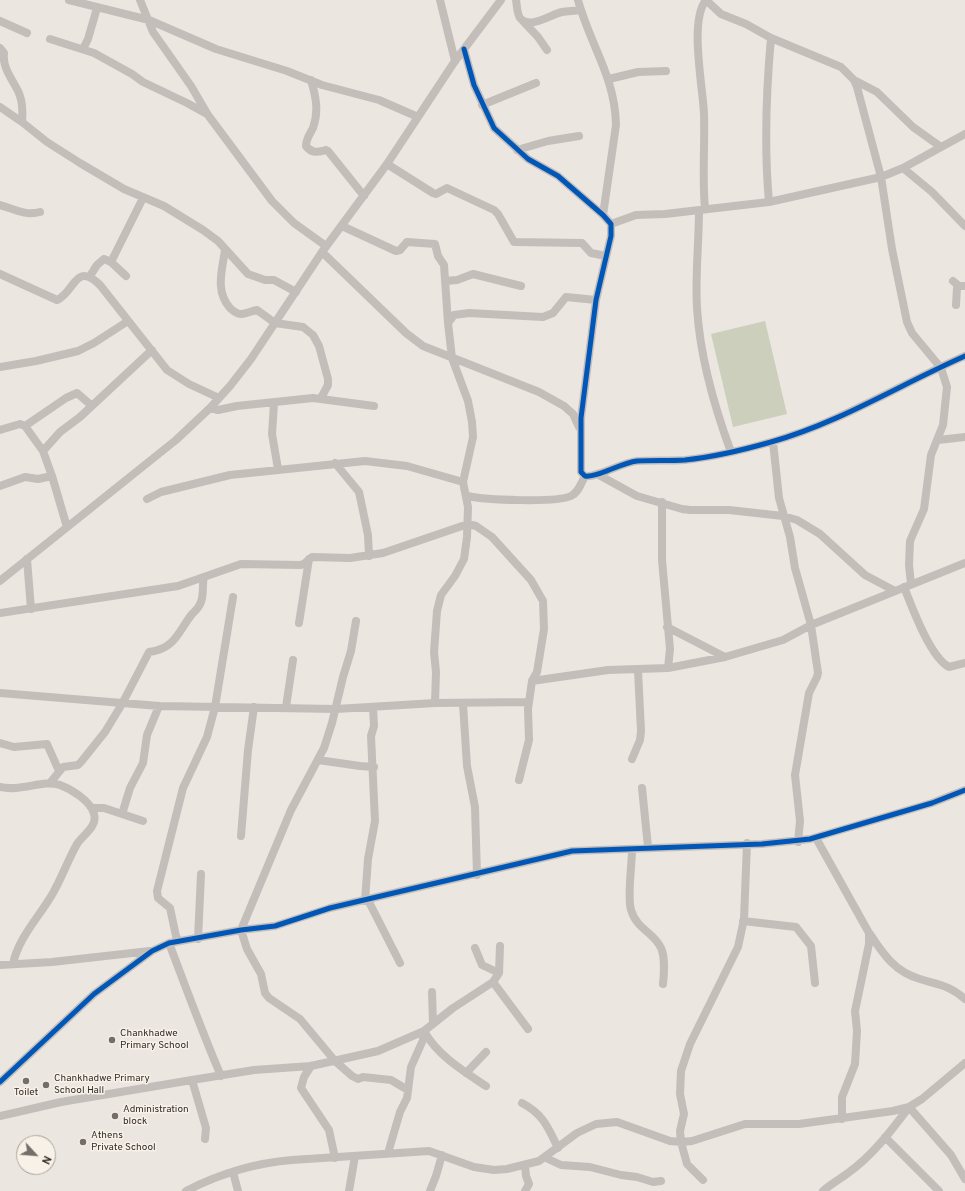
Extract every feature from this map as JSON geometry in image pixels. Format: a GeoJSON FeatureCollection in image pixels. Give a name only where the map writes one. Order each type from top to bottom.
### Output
{"type":"FeatureCollection","features":[{"type":"Feature","properties":{"kind":"street"},"geometry":{"type":"LineString","coordinates":[[69,0],[148,20],[216,49],[275,67],[334,89],[378,100],[401,108],[418,117]]}},
{"type":"Feature","properties":{"kind":"street"},"geometry":{"type":"LineString","coordinates":[[140,0],[153,32],[191,86],[208,114],[282,213],[324,249],[414,340],[423,346],[545,396],[568,410],[576,419],[580,428]]}},
{"type":"Feature","properties":{"kind":"street"},"geometry":{"type":"LineString","coordinates":[[440,0],[455,61]]}},
{"type":"Feature","properties":{"kind":"street"},"geometry":{"type":"LineString","coordinates":[[0,581],[67,526],[111,494],[176,440],[219,398],[251,359],[324,249],[387,164],[455,61],[501,0]]}},
{"type":"Feature","properties":{"kind":"street"},"geometry":{"type":"LineString","coordinates":[[516,0],[519,16],[538,37],[547,50]]}},
{"type":"Feature","properties":{"kind":"street"},"geometry":{"type":"LineString","coordinates":[[578,0],[580,10],[609,79],[616,111],[616,125],[603,215]]}},
{"type":"Feature","properties":{"kind":"street"},"geometry":{"type":"LineString","coordinates":[[731,452],[719,419],[702,348],[697,307],[702,210],[704,112],[701,91],[698,21],[700,9],[706,0],[722,14],[746,24],[771,38],[841,68],[854,80],[877,92],[913,127],[940,147]]}},
{"type":"Feature","properties":{"kind":"street"},"geometry":{"type":"LineString","coordinates":[[83,49],[88,39],[97,8]]}},
{"type":"Feature","properties":{"kind":"street"},"geometry":{"type":"LineString","coordinates":[[522,20],[534,21],[561,12],[580,10]]}},
{"type":"Feature","properties":{"kind":"street"},"geometry":{"type":"LineString","coordinates":[[0,21],[27,33]]}},
{"type":"Feature","properties":{"kind":"street"},"geometry":{"type":"LineString","coordinates":[[769,202],[765,162],[765,129],[771,38]]}},
{"type":"Feature","properties":{"kind":"street"},"geometry":{"type":"LineString","coordinates":[[50,39],[103,57],[143,82],[208,114]]}},
{"type":"Feature","properties":{"kind":"street"},"geometry":{"type":"LineString","coordinates":[[0,48],[4,53],[3,61],[18,92],[23,107],[22,122]]}},
{"type":"Feature","properties":{"kind":"street"},"geometry":{"type":"LineString","coordinates":[[464,49],[474,85],[494,128],[528,159],[558,176],[603,215],[611,224],[611,236],[596,300],[580,428],[581,472],[585,476]]}},
{"type":"Feature","properties":{"kind":"street"},"geometry":{"type":"LineString","coordinates":[[609,79],[638,72],[666,71]]}},
{"type":"Feature","properties":{"kind":"street"},"geometry":{"type":"LineString","coordinates":[[311,80],[317,105],[314,121],[306,146],[310,150],[318,153],[326,150],[328,151],[364,196]]}},
{"type":"Feature","properties":{"kind":"street"},"geometry":{"type":"LineString","coordinates":[[854,80],[881,177],[892,249],[907,322],[912,333],[941,368],[947,394],[943,425],[931,455],[924,509],[910,541],[908,586],[922,631],[942,661],[949,667],[965,663]]}},
{"type":"Feature","properties":{"kind":"street"},"geometry":{"type":"LineString","coordinates":[[482,105],[536,83]]}},
{"type":"Feature","properties":{"kind":"street"},"geometry":{"type":"LineString","coordinates":[[0,107],[47,142],[80,163],[124,189],[185,218],[210,235],[248,274],[265,280],[274,280],[296,292]]}},
{"type":"Feature","properties":{"kind":"street"},"geometry":{"type":"LineString","coordinates":[[611,224],[636,215],[702,210],[769,202],[881,177],[903,168],[965,134]]}},
{"type":"Feature","properties":{"kind":"street"},"geometry":{"type":"LineString","coordinates":[[517,150],[548,141],[579,136]]}},
{"type":"Feature","properties":{"kind":"street"},"geometry":{"type":"LineString","coordinates":[[387,164],[433,194],[439,193],[444,189],[450,189],[494,210],[498,214],[514,242],[582,243],[591,253],[606,256]]}},
{"type":"Feature","properties":{"kind":"street"},"geometry":{"type":"LineString","coordinates":[[903,168],[932,192],[965,226]]}},
{"type":"Feature","properties":{"kind":"street"},"geometry":{"type":"LineString","coordinates":[[111,262],[143,198]]}},
{"type":"Feature","properties":{"kind":"street"},"geometry":{"type":"LineString","coordinates":[[0,205],[24,214],[40,212]]}},
{"type":"Feature","properties":{"kind":"street"},"geometry":{"type":"LineString","coordinates":[[342,226],[396,251],[400,250],[407,242],[433,242],[437,246],[438,256],[444,265],[452,358],[464,386],[473,430],[463,482],[467,496],[468,524],[464,559],[455,576],[441,594],[437,611],[434,652],[436,672],[435,703]]}},
{"type":"Feature","properties":{"kind":"street"},"geometry":{"type":"LineString","coordinates":[[226,250],[220,286],[226,303],[238,313],[244,314],[257,310],[275,323],[303,327],[316,340],[328,380],[328,385],[321,398]]}},
{"type":"Feature","properties":{"kind":"street"},"geometry":{"type":"LineString","coordinates":[[90,276],[100,261],[104,259],[111,262],[126,276]]}},
{"type":"Feature","properties":{"kind":"street"},"geometry":{"type":"LineString","coordinates":[[0,274],[57,300],[79,278],[86,275],[90,276],[100,284],[128,321],[173,375],[219,398]]}},
{"type":"Feature","properties":{"kind":"street"},"geometry":{"type":"LineString","coordinates":[[446,281],[457,280],[473,274],[521,286]]}},
{"type":"Feature","properties":{"kind":"street"},"geometry":{"type":"LineString","coordinates":[[956,305],[957,288],[959,284]]}},
{"type":"Feature","properties":{"kind":"street"},"geometry":{"type":"LineString","coordinates":[[448,323],[454,315],[469,313],[543,317],[553,313],[566,297],[596,300]]}},
{"type":"Feature","properties":{"kind":"street"},"geometry":{"type":"LineString","coordinates":[[0,367],[36,361],[78,350],[128,321]]}},
{"type":"Feature","properties":{"kind":"street"},"geometry":{"type":"LineString","coordinates":[[43,451],[60,432],[80,417],[152,350]]}},
{"type":"Feature","properties":{"kind":"street"},"geometry":{"type":"LineString","coordinates":[[585,476],[598,474],[616,466],[637,461],[686,460],[731,452],[773,442],[818,425],[965,356]]}},
{"type":"Feature","properties":{"kind":"street"},"geometry":{"type":"LineString","coordinates":[[25,426],[66,398],[77,393],[92,406]]}},
{"type":"Feature","properties":{"kind":"street"},"geometry":{"type":"LineString","coordinates":[[210,408],[218,410],[236,406],[321,398],[374,406]]}},
{"type":"Feature","properties":{"kind":"street"},"geometry":{"type":"LineString","coordinates":[[274,403],[272,434],[278,469]]}},
{"type":"Feature","properties":{"kind":"street"},"geometry":{"type":"LineString","coordinates":[[0,430],[20,424],[25,426],[43,451],[67,526]]}},
{"type":"Feature","properties":{"kind":"street"},"geometry":{"type":"LineString","coordinates":[[938,440],[965,437]]}},
{"type":"Feature","properties":{"kind":"street"},"geometry":{"type":"LineString","coordinates":[[773,442],[779,498],[790,537],[795,568],[811,625],[818,673],[809,694],[795,775],[800,821],[798,842]]}},
{"type":"Feature","properties":{"kind":"street"},"geometry":{"type":"LineString","coordinates":[[147,499],[161,492],[230,475],[366,461],[394,464],[463,482]]}},
{"type":"Feature","properties":{"kind":"street"},"geometry":{"type":"LineString","coordinates":[[335,463],[359,492],[368,535],[370,556]]}},
{"type":"Feature","properties":{"kind":"street"},"geometry":{"type":"LineString","coordinates":[[598,474],[637,496],[690,510],[720,509],[783,516],[797,520],[820,534],[865,575],[895,591]]}},
{"type":"Feature","properties":{"kind":"street"},"geometry":{"type":"LineString","coordinates":[[0,486],[25,477],[38,479],[52,476]]}},
{"type":"Feature","properties":{"kind":"street"},"geometry":{"type":"LineString","coordinates":[[467,496],[505,499],[567,497],[576,492],[585,476]]}},
{"type":"Feature","properties":{"kind":"street"},"geometry":{"type":"LineString","coordinates":[[662,502],[662,560],[670,649],[668,668]]}},
{"type":"Feature","properties":{"kind":"street"},"geometry":{"type":"LineString","coordinates":[[0,613],[178,586],[241,564],[301,565],[309,559],[317,556],[350,558],[370,556],[400,548],[468,524],[481,529],[502,546],[531,580],[543,601],[544,629],[537,672],[532,681],[529,702],[529,740],[519,780]]}},
{"type":"Feature","properties":{"kind":"street"},"geometry":{"type":"LineString","coordinates":[[27,559],[31,609]]}},
{"type":"Feature","properties":{"kind":"street"},"geometry":{"type":"LineString","coordinates":[[299,623],[309,559]]}},
{"type":"Feature","properties":{"kind":"street"},"geometry":{"type":"LineString","coordinates":[[532,681],[608,670],[668,668],[724,657],[783,640],[811,625],[965,563]]}},
{"type":"Feature","properties":{"kind":"street"},"geometry":{"type":"LineString","coordinates":[[50,783],[62,767],[78,765],[82,762],[105,732],[122,704],[149,652],[160,650],[172,643],[187,624],[192,614],[197,610],[203,597],[201,587],[204,577]]}},
{"type":"Feature","properties":{"kind":"street"},"geometry":{"type":"LineString","coordinates":[[179,941],[176,936],[171,910],[158,898],[157,891],[183,788],[207,737],[215,707],[233,597]]}},
{"type":"Feature","properties":{"kind":"street"},"geometry":{"type":"LineString","coordinates":[[356,621],[351,651],[332,723],[318,760],[291,810],[241,930],[247,949],[261,974],[266,995],[300,1019],[335,1061],[355,1078],[363,1077],[392,1080],[408,1090]]}},
{"type":"Feature","properties":{"kind":"street"},"geometry":{"type":"LineString","coordinates":[[667,627],[724,657]]}},
{"type":"Feature","properties":{"kind":"street"},"geometry":{"type":"LineString","coordinates":[[286,707],[293,660]]}},
{"type":"Feature","properties":{"kind":"street"},"geometry":{"type":"LineString","coordinates":[[632,759],[640,740],[641,731],[638,670]]}},
{"type":"Feature","properties":{"kind":"street"},"geometry":{"type":"LineString","coordinates":[[0,693],[122,704],[215,707],[254,706],[336,709],[435,703],[463,704],[529,702]]}},
{"type":"Feature","properties":{"kind":"street"},"geometry":{"type":"LineString","coordinates":[[463,704],[466,766],[475,807],[477,875]]}},
{"type":"Feature","properties":{"kind":"street"},"geometry":{"type":"LineString","coordinates":[[122,814],[130,788],[143,763],[147,735],[159,706]]}},
{"type":"Feature","properties":{"kind":"street"},"geometry":{"type":"LineString","coordinates":[[241,836],[247,758],[254,706]]}},
{"type":"Feature","properties":{"kind":"street"},"geometry":{"type":"LineString","coordinates":[[373,707],[374,723],[371,736],[374,767],[375,821],[368,860],[366,901],[400,964]]}},
{"type":"Feature","properties":{"kind":"street"},"geometry":{"type":"LineString","coordinates":[[0,743],[14,747],[47,744],[58,771]]}},
{"type":"Feature","properties":{"kind":"street"},"geometry":{"type":"LineString","coordinates":[[318,760],[374,767]]}},
{"type":"Feature","properties":{"kind":"street"},"geometry":{"type":"LineString","coordinates":[[0,787],[19,789],[50,783],[71,791],[92,808],[95,819],[93,825],[78,844],[53,893],[21,942],[14,955],[13,964]]}},
{"type":"Feature","properties":{"kind":"street"},"geometry":{"type":"LineString","coordinates":[[642,788],[648,847]]}},
{"type":"Feature","properties":{"kind":"street"},"geometry":{"type":"LineString","coordinates":[[0,1082],[94,994],[152,951],[169,943],[241,930],[275,926],[330,908],[477,875],[572,851],[590,849],[632,850],[648,847],[798,842],[932,803],[965,790]]}},
{"type":"Feature","properties":{"kind":"street"},"geometry":{"type":"LineString","coordinates":[[92,808],[104,808],[143,822]]}},
{"type":"Feature","properties":{"kind":"street"},"geometry":{"type":"LineString","coordinates":[[816,838],[869,933],[892,965],[918,979],[942,984],[953,989],[965,999]]}},
{"type":"Feature","properties":{"kind":"street"},"geometry":{"type":"LineString","coordinates":[[703,1180],[687,1164],[681,1142],[680,1131],[684,1114],[680,1082],[684,1059],[735,954],[743,921],[747,843]]}},
{"type":"Feature","properties":{"kind":"street"},"geometry":{"type":"LineString","coordinates":[[632,850],[629,898],[630,909],[637,924],[651,935],[662,950],[664,984]]}},
{"type":"Feature","properties":{"kind":"street"},"geometry":{"type":"LineString","coordinates":[[198,938],[201,874]]}},
{"type":"Feature","properties":{"kind":"street"},"geometry":{"type":"LineString","coordinates":[[743,921],[790,925],[796,927],[812,946],[815,984]]}},
{"type":"Feature","properties":{"kind":"street"},"geometry":{"type":"LineString","coordinates":[[842,1119],[842,1097],[855,1064],[857,1031],[855,1011],[869,944],[869,933]]}},
{"type":"Feature","properties":{"kind":"street"},"geometry":{"type":"LineString","coordinates":[[169,943],[189,1001],[200,1020],[221,1076]]}},
{"type":"Feature","properties":{"kind":"street"},"geometry":{"type":"LineString","coordinates":[[0,1116],[61,1102],[254,1070],[311,1066],[378,1051],[424,1031],[493,982],[499,973],[500,946]]}},
{"type":"Feature","properties":{"kind":"street"},"geometry":{"type":"LineString","coordinates":[[475,948],[482,965],[499,973]]}},
{"type":"Feature","properties":{"kind":"street"},"geometry":{"type":"LineString","coordinates":[[0,965],[52,962],[152,951]]}},
{"type":"Feature","properties":{"kind":"street"},"geometry":{"type":"LineString","coordinates":[[493,982],[528,1029]]}},
{"type":"Feature","properties":{"kind":"street"},"geometry":{"type":"LineString","coordinates":[[432,992],[433,1024]]}},
{"type":"Feature","properties":{"kind":"street"},"geometry":{"type":"LineString","coordinates":[[424,1031],[430,1042],[437,1049],[466,1073],[486,1086]]}},
{"type":"Feature","properties":{"kind":"street"},"geometry":{"type":"LineString","coordinates":[[388,1153],[400,1112],[407,1098],[411,1067],[424,1031]]}},
{"type":"Feature","properties":{"kind":"street"},"geometry":{"type":"LineString","coordinates":[[466,1073],[486,1052]]}},
{"type":"Feature","properties":{"kind":"street"},"geometry":{"type":"LineString","coordinates":[[823,1191],[849,1173],[885,1138],[909,1107],[965,1063]]}},
{"type":"Feature","properties":{"kind":"street"},"geometry":{"type":"LineString","coordinates":[[311,1066],[304,1077],[301,1088],[329,1130],[335,1158]]}},
{"type":"Feature","properties":{"kind":"street"},"geometry":{"type":"LineString","coordinates":[[192,1080],[206,1128],[205,1139]]}},
{"type":"Feature","properties":{"kind":"street"},"geometry":{"type":"LineString","coordinates":[[522,1103],[532,1108],[541,1116],[558,1148]]}},
{"type":"Feature","properties":{"kind":"street"},"geometry":{"type":"LineString","coordinates":[[186,1191],[233,1172],[272,1161],[429,1151],[462,1164],[487,1169],[508,1169],[546,1158],[588,1127],[596,1124],[611,1122],[629,1126],[670,1141],[681,1142],[698,1139],[745,1124],[799,1124],[873,1116],[909,1107]]}},
{"type":"Feature","properties":{"kind":"street"},"geometry":{"type":"LineString","coordinates":[[909,1107],[951,1155],[965,1179]]}},
{"type":"Feature","properties":{"kind":"street"},"geometry":{"type":"LineString","coordinates":[[885,1138],[938,1191]]}},
{"type":"Feature","properties":{"kind":"street"},"geometry":{"type":"LineString","coordinates":[[430,1191],[442,1155]]}},
{"type":"Feature","properties":{"kind":"street"},"geometry":{"type":"LineString","coordinates":[[349,1191],[355,1156]]}},
{"type":"Feature","properties":{"kind":"street"},"geometry":{"type":"LineString","coordinates":[[546,1158],[561,1165],[590,1167],[621,1175],[637,1176],[653,1182],[661,1181]]}},
{"type":"Feature","properties":{"kind":"street"},"geometry":{"type":"LineString","coordinates":[[525,1165],[526,1176],[530,1184],[525,1191]]}},
{"type":"Feature","properties":{"kind":"street"},"geometry":{"type":"LineString","coordinates":[[233,1172],[238,1191]]}},
{"type":"Feature","properties":{"kind":"green space"},"geometry":{"type":"Polygon","coordinates":[[[765,321],[787,414],[733,427],[711,334],[765,321]]]}},
{"type":"Feature","properties":{"kind":"cycle path"},"geometry":{"type":"LineString","coordinates":[[464,49],[474,85],[494,128],[528,159],[558,176],[603,215],[611,224],[611,236],[596,300],[581,418],[581,472],[585,476],[596,475],[630,462],[696,459],[728,453],[771,442],[796,434],[845,414],[965,356]]}},
{"type":"Feature","properties":{"kind":"cycle path"},"geometry":{"type":"LineString","coordinates":[[0,1082],[94,994],[152,951],[169,943],[241,930],[275,926],[330,908],[572,851],[762,844],[810,839],[932,803],[965,790]]}},
{"type":"Feature","properties":{"kind":"place","name":"Chankhadwe Primary School"},"geometry":{"type":"Point","coordinates":[112,1040]}},
{"type":"Feature","properties":{"kind":"place","name":"Toilet"},"geometry":{"type":"Point","coordinates":[26,1081]}},
{"type":"Feature","properties":{"kind":"place","name":"Chankhadwe Primary School Hall"},"geometry":{"type":"Point","coordinates":[46,1085]}},
{"type":"Feature","properties":{"kind":"place","name":"Administration block"},"geometry":{"type":"Point","coordinates":[115,1116]}},
{"type":"Feature","properties":{"kind":"place","name":"Athens Private School"},"geometry":{"type":"Point","coordinates":[83,1142]}}]}
